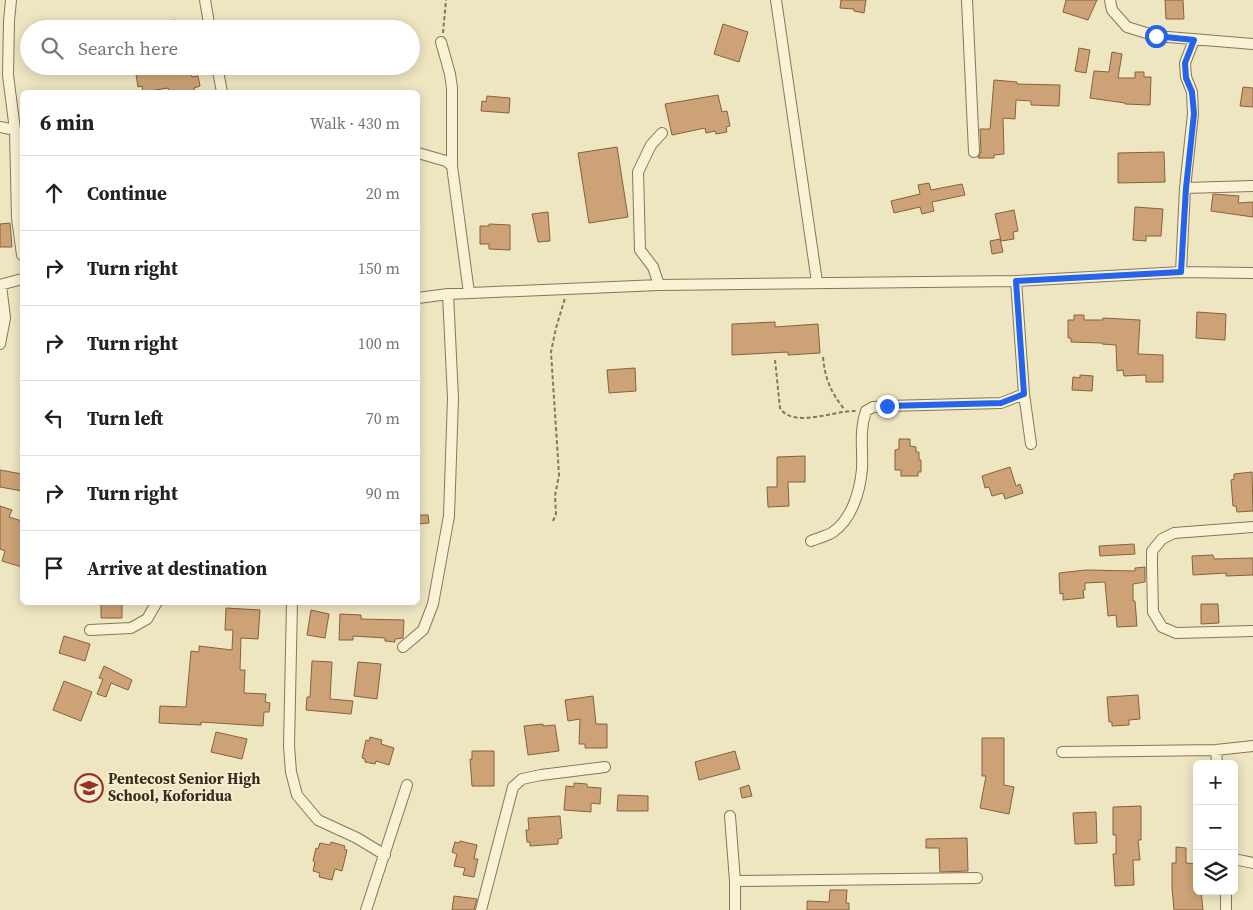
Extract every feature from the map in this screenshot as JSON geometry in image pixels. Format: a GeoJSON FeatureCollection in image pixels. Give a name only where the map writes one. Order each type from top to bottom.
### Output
{"type":"FeatureCollection","features":[{"type":"Feature","properties":{"kind":"street"},"geometry":{"type":"LineString","coordinates":[[11,0],[8,75],[15,130],[17,218],[20,240]]}},
{"type":"Feature","properties":{"kind":"street"},"geometry":{"type":"LineString","coordinates":[[205,0],[208,20]]}},
{"type":"Feature","properties":{"kind":"street"},"geometry":{"type":"LineString","coordinates":[[776,0],[816,282]]}},
{"type":"Feature","properties":{"kind":"street"},"geometry":{"type":"LineString","coordinates":[[967,0],[974,152]]}},
{"type":"Feature","properties":{"kind":"street"},"geometry":{"type":"LineString","coordinates":[[1110,0],[1112,10],[1127,27],[1156,36],[1253,44]]}},
{"type":"Feature","properties":{"kind":"street"},"geometry":{"type":"LineString","coordinates":[[1181,272],[1186,188],[1194,114],[1192,92],[1186,78],[1185,63],[1194,40]]}},
{"type":"Feature","properties":{"kind":"street"},"geometry":{"type":"LineString","coordinates":[[441,42],[452,88],[452,166],[469,293]]}},
{"type":"Feature","properties":{"kind":"street"},"geometry":{"type":"LineString","coordinates":[[219,75],[222,90]]}},
{"type":"Feature","properties":{"kind":"street"},"geometry":{"type":"LineString","coordinates":[[0,127],[15,130]]}},
{"type":"Feature","properties":{"kind":"street"},"geometry":{"type":"LineString","coordinates":[[659,285],[653,267],[640,250],[638,172],[651,145],[662,133]]}},
{"type":"Feature","properties":{"kind":"street"},"geometry":{"type":"LineString","coordinates":[[420,153],[446,161],[452,166]]}},
{"type":"Feature","properties":{"kind":"street"},"geometry":{"type":"LineString","coordinates":[[1186,188],[1253,186]]}},
{"type":"Feature","properties":{"kind":"street"},"geometry":{"type":"LineString","coordinates":[[420,298],[448,294],[659,285],[1016,281],[1181,272],[1253,273]]}},
{"type":"Feature","properties":{"kind":"street"},"geometry":{"type":"LineString","coordinates":[[0,344],[5,318],[0,285],[20,280]]}},
{"type":"Feature","properties":{"kind":"street"},"geometry":{"type":"LineString","coordinates":[[1016,281],[1024,394],[1031,444]]}},
{"type":"Feature","properties":{"kind":"street"},"geometry":{"type":"LineString","coordinates":[[403,647],[423,630],[433,604],[449,516],[453,398],[448,294]]}},
{"type":"Feature","properties":{"kind":"street"},"geometry":{"type":"LineString","coordinates":[[811,541],[833,532],[845,520],[856,498],[862,469],[860,432],[866,411],[873,407],[887,406],[1001,403],[1024,394]]}},
{"type":"Feature","properties":{"kind":"street"},"geometry":{"type":"LineString","coordinates":[[1253,527],[1174,534],[1162,539],[1152,550],[1153,612],[1162,627],[1176,633],[1253,631]]}},
{"type":"Feature","properties":{"kind":"street"},"geometry":{"type":"LineString","coordinates":[[90,630],[131,628],[147,619],[155,605]]}},
{"type":"Feature","properties":{"kind":"street"},"geometry":{"type":"LineString","coordinates":[[292,605],[289,746],[291,772],[297,795],[318,820],[357,838],[385,855]]}},
{"type":"Feature","properties":{"kind":"street"},"geometry":{"type":"LineString","coordinates":[[1062,752],[1216,750],[1253,746]]}},
{"type":"Feature","properties":{"kind":"street"},"geometry":{"type":"LineString","coordinates":[[1216,750],[1217,760]]}},
{"type":"Feature","properties":{"kind":"street"},"geometry":{"type":"LineString","coordinates":[[481,910],[513,787],[522,780],[541,775],[605,767]]}},
{"type":"Feature","properties":{"kind":"street"},"geometry":{"type":"LineString","coordinates":[[366,910],[407,785]]}},
{"type":"Feature","properties":{"kind":"street"},"geometry":{"type":"LineString","coordinates":[[730,816],[735,881],[735,910]]}},
{"type":"Feature","properties":{"kind":"street"},"geometry":{"type":"LineString","coordinates":[[1238,860],[1253,863]]}},
{"type":"Feature","properties":{"kind":"street"},"geometry":{"type":"LineString","coordinates":[[735,881],[977,878]]}},
{"type":"Feature","properties":{"kind":"street"},"geometry":{"type":"LineString","coordinates":[[1226,895],[1226,910]]}},
{"type":"Feature","properties":{"kind":"path"},"geometry":{"type":"LineString","coordinates":[[441,42],[446,0]]}},
{"type":"Feature","properties":{"kind":"path"},"geometry":{"type":"LineString","coordinates":[[553,522],[556,514],[554,496],[559,475],[551,352],[568,289]]}},
{"type":"Feature","properties":{"kind":"path"},"geometry":{"type":"LineString","coordinates":[[823,357],[824,372],[833,396],[845,410]]}},
{"type":"Feature","properties":{"kind":"path"},"geometry":{"type":"LineString","coordinates":[[776,360],[780,408],[783,413],[799,419],[845,410],[866,411]]}},
{"type":"Feature","properties":{"kind":"building"},"geometry":{"type":"Polygon","coordinates":[[[841,0],[866,0],[864,13],[854,11],[854,9],[840,8],[841,0]]]}},
{"type":"Feature","properties":{"kind":"building"},"geometry":{"type":"Polygon","coordinates":[[[1066,0],[1097,0],[1088,20],[1063,12],[1066,0]]]}},
{"type":"Feature","properties":{"kind":"building"},"geometry":{"type":"Polygon","coordinates":[[[1165,0],[1183,0],[1184,19],[1166,19],[1165,0]]]}},
{"type":"Feature","properties":{"kind":"building"},"geometry":{"type":"Polygon","coordinates":[[[723,24],[748,32],[739,62],[714,54],[723,24]]]}},
{"type":"Feature","properties":{"kind":"building"},"geometry":{"type":"Polygon","coordinates":[[[1079,48],[1090,50],[1086,73],[1075,71],[1079,48]]]}},
{"type":"Feature","properties":{"kind":"building"},"geometry":{"type":"Polygon","coordinates":[[[1112,52],[1122,54],[1118,78],[1135,78],[1135,72],[1144,72],[1144,77],[1151,77],[1150,105],[1125,104],[1090,98],[1094,71],[1109,72],[1112,52]]]}},
{"type":"Feature","properties":{"kind":"building"},"geometry":{"type":"Polygon","coordinates":[[[136,75],[198,76],[200,86],[194,88],[194,90],[168,90],[168,88],[143,90],[142,86],[138,87],[136,75]]]}},
{"type":"Feature","properties":{"kind":"building"},"geometry":{"type":"Polygon","coordinates":[[[994,80],[1017,82],[1017,84],[1060,85],[1059,106],[1031,105],[1031,101],[1016,100],[1015,119],[1003,118],[1004,154],[994,155],[994,158],[978,158],[981,152],[980,129],[990,129],[994,80]]]}},
{"type":"Feature","properties":{"kind":"building"},"geometry":{"type":"Polygon","coordinates":[[[1243,87],[1253,88],[1253,107],[1240,106],[1243,87]]]}},
{"type":"Feature","properties":{"kind":"building"},"geometry":{"type":"Polygon","coordinates":[[[718,95],[722,112],[727,111],[730,126],[726,127],[727,132],[716,134],[715,131],[706,133],[705,128],[672,135],[665,104],[718,95]]]}},
{"type":"Feature","properties":{"kind":"building"},"geometry":{"type":"Polygon","coordinates":[[[487,96],[510,98],[509,113],[481,111],[482,101],[486,102],[487,96]]]}},
{"type":"Feature","properties":{"kind":"building"},"geometry":{"type":"Polygon","coordinates":[[[617,147],[628,217],[589,223],[578,153],[617,147]]]}},
{"type":"Feature","properties":{"kind":"building"},"geometry":{"type":"Polygon","coordinates":[[[1164,152],[1165,182],[1118,183],[1118,153],[1164,152]]]}},
{"type":"Feature","properties":{"kind":"building"},"geometry":{"type":"Polygon","coordinates":[[[929,183],[931,190],[962,184],[965,195],[932,202],[934,211],[922,214],[920,207],[894,213],[891,201],[920,194],[918,185],[929,183]]]}},
{"type":"Feature","properties":{"kind":"building"},"geometry":{"type":"Polygon","coordinates":[[[1213,194],[1239,196],[1238,203],[1253,202],[1253,217],[1211,211],[1213,194]]]}},
{"type":"Feature","properties":{"kind":"building"},"geometry":{"type":"Polygon","coordinates":[[[1135,207],[1163,209],[1161,236],[1146,236],[1146,241],[1133,240],[1135,207]]]}},
{"type":"Feature","properties":{"kind":"building"},"geometry":{"type":"Polygon","coordinates":[[[1014,210],[1018,231],[1013,232],[1014,239],[1001,241],[995,214],[1014,210]]]}},
{"type":"Feature","properties":{"kind":"building"},"geometry":{"type":"Polygon","coordinates":[[[548,212],[550,241],[538,242],[532,214],[548,212]]]}},
{"type":"Feature","properties":{"kind":"building"},"geometry":{"type":"Polygon","coordinates":[[[10,223],[12,247],[0,247],[0,224],[10,223]]]}},
{"type":"Feature","properties":{"kind":"building"},"geometry":{"type":"Polygon","coordinates":[[[489,224],[510,225],[510,250],[489,249],[489,244],[480,244],[480,226],[489,226],[489,224]]]}},
{"type":"Feature","properties":{"kind":"building"},"geometry":{"type":"Polygon","coordinates":[[[1000,239],[1003,252],[992,254],[990,241],[1000,239]]]}},
{"type":"Feature","properties":{"kind":"building"},"geometry":{"type":"Polygon","coordinates":[[[1197,312],[1226,314],[1225,340],[1196,338],[1197,312]]]}},
{"type":"Feature","properties":{"kind":"building"},"geometry":{"type":"Polygon","coordinates":[[[1074,315],[1084,315],[1084,320],[1103,320],[1103,318],[1140,320],[1138,354],[1163,355],[1163,382],[1146,382],[1146,375],[1124,376],[1123,370],[1117,371],[1116,345],[1071,342],[1071,338],[1068,338],[1068,320],[1074,320],[1074,315]]]}},
{"type":"Feature","properties":{"kind":"building"},"geometry":{"type":"Polygon","coordinates":[[[775,322],[775,327],[818,324],[820,353],[788,355],[788,352],[732,355],[732,324],[775,322]]]}},
{"type":"Feature","properties":{"kind":"building"},"geometry":{"type":"Polygon","coordinates":[[[635,368],[636,391],[609,393],[607,370],[635,368]]]}},
{"type":"Feature","properties":{"kind":"building"},"geometry":{"type":"Polygon","coordinates":[[[1080,375],[1093,376],[1092,391],[1072,390],[1073,377],[1080,378],[1080,375]]]}},
{"type":"Feature","properties":{"kind":"building"},"geometry":{"type":"Polygon","coordinates":[[[899,439],[910,439],[910,446],[916,447],[916,452],[919,452],[921,472],[918,472],[918,476],[901,476],[901,470],[895,470],[895,450],[899,449],[899,439]]]}},
{"type":"Feature","properties":{"kind":"building"},"geometry":{"type":"Polygon","coordinates":[[[805,456],[805,482],[788,482],[789,506],[768,507],[767,487],[777,487],[777,457],[805,456]]]}},
{"type":"Feature","properties":{"kind":"building"},"geometry":{"type":"Polygon","coordinates":[[[1010,467],[1016,486],[1020,484],[1023,493],[1005,499],[1003,493],[992,496],[989,487],[985,488],[982,476],[1010,467]]]}},
{"type":"Feature","properties":{"kind":"building"},"geometry":{"type":"Polygon","coordinates":[[[0,470],[20,474],[20,491],[0,487],[0,470]]]}},
{"type":"Feature","properties":{"kind":"building"},"geometry":{"type":"Polygon","coordinates":[[[1252,472],[1253,511],[1237,512],[1236,506],[1233,506],[1231,480],[1234,479],[1234,474],[1252,472]]]}},
{"type":"Feature","properties":{"kind":"building"},"geometry":{"type":"Polygon","coordinates":[[[0,506],[12,510],[9,517],[20,520],[20,566],[2,561],[5,551],[0,549],[0,506]]]}},
{"type":"Feature","properties":{"kind":"building"},"geometry":{"type":"Polygon","coordinates":[[[420,515],[428,515],[429,523],[420,524],[420,515]]]}},
{"type":"Feature","properties":{"kind":"building"},"geometry":{"type":"Polygon","coordinates":[[[1134,544],[1135,554],[1100,556],[1099,546],[1134,544]]]}},
{"type":"Feature","properties":{"kind":"building"},"geometry":{"type":"Polygon","coordinates":[[[1213,555],[1214,559],[1253,558],[1253,575],[1226,576],[1226,573],[1193,575],[1192,556],[1213,555]]]}},
{"type":"Feature","properties":{"kind":"building"},"geometry":{"type":"Polygon","coordinates":[[[1145,567],[1145,582],[1133,584],[1133,601],[1135,601],[1137,626],[1117,627],[1116,615],[1108,616],[1105,582],[1085,583],[1085,590],[1083,590],[1084,598],[1063,600],[1063,593],[1060,594],[1059,573],[1086,570],[1135,571],[1135,568],[1145,567]]]}},
{"type":"Feature","properties":{"kind":"building"},"geometry":{"type":"Polygon","coordinates":[[[1201,604],[1218,604],[1219,623],[1201,624],[1201,604]]]}},
{"type":"Feature","properties":{"kind":"building"},"geometry":{"type":"Polygon","coordinates":[[[101,605],[122,605],[122,618],[101,618],[101,605]]]}},
{"type":"Feature","properties":{"kind":"building"},"geometry":{"type":"Polygon","coordinates":[[[226,608],[260,610],[258,639],[241,638],[240,670],[245,670],[244,693],[266,694],[265,702],[270,703],[269,712],[264,712],[263,726],[201,722],[201,725],[159,723],[160,706],[186,707],[191,651],[199,652],[199,646],[232,650],[233,630],[225,630],[226,608]]]}},
{"type":"Feature","properties":{"kind":"building"},"geometry":{"type":"Polygon","coordinates":[[[311,610],[329,614],[325,638],[307,635],[311,610]]]}},
{"type":"Feature","properties":{"kind":"building"},"geometry":{"type":"Polygon","coordinates":[[[340,614],[361,615],[361,619],[404,620],[403,638],[395,639],[395,642],[385,641],[385,638],[353,636],[353,640],[339,640],[340,614]]]}},
{"type":"Feature","properties":{"kind":"building"},"geometry":{"type":"Polygon","coordinates":[[[64,636],[90,644],[85,661],[59,653],[64,636]]]}},
{"type":"Feature","properties":{"kind":"building"},"geometry":{"type":"Polygon","coordinates":[[[312,661],[332,662],[330,699],[353,701],[351,714],[306,710],[307,697],[310,697],[312,661]]]}},
{"type":"Feature","properties":{"kind":"building"},"geometry":{"type":"Polygon","coordinates":[[[358,662],[381,664],[377,699],[354,696],[358,662]]]}},
{"type":"Feature","properties":{"kind":"building"},"geometry":{"type":"Polygon","coordinates":[[[104,666],[132,680],[128,690],[111,683],[106,697],[97,694],[103,679],[99,678],[104,666]]]}},
{"type":"Feature","properties":{"kind":"building"},"geometry":{"type":"Polygon","coordinates":[[[64,681],[92,692],[81,721],[53,710],[64,681]]]}},
{"type":"Feature","properties":{"kind":"building"},"geometry":{"type":"Polygon","coordinates":[[[1138,695],[1140,719],[1129,720],[1129,725],[1112,726],[1112,722],[1109,722],[1107,697],[1138,695]]]}},
{"type":"Feature","properties":{"kind":"building"},"geometry":{"type":"Polygon","coordinates":[[[593,696],[596,724],[607,724],[607,748],[585,748],[585,744],[579,744],[580,719],[568,721],[565,700],[593,696]]]}},
{"type":"Feature","properties":{"kind":"building"},"geometry":{"type":"Polygon","coordinates":[[[543,724],[543,726],[555,725],[559,751],[528,755],[524,726],[543,724]]]}},
{"type":"Feature","properties":{"kind":"building"},"geometry":{"type":"Polygon","coordinates":[[[216,732],[247,739],[242,759],[211,752],[216,732]]]}},
{"type":"Feature","properties":{"kind":"building"},"geometry":{"type":"Polygon","coordinates":[[[370,737],[382,740],[381,744],[394,748],[389,765],[376,761],[375,764],[365,762],[365,759],[362,758],[366,740],[369,741],[370,737]]]}},
{"type":"Feature","properties":{"kind":"building"},"geometry":{"type":"Polygon","coordinates":[[[982,738],[1004,738],[1004,785],[1014,787],[1009,814],[980,808],[986,776],[982,776],[982,738]]]}},
{"type":"Feature","properties":{"kind":"building"},"geometry":{"type":"Polygon","coordinates":[[[472,751],[494,751],[494,786],[472,786],[470,759],[472,759],[472,751]]]}},
{"type":"Feature","properties":{"kind":"building"},"geometry":{"type":"Polygon","coordinates":[[[735,751],[740,769],[699,780],[695,762],[735,751]]]}},
{"type":"Feature","properties":{"kind":"building"},"geometry":{"type":"Polygon","coordinates":[[[574,783],[587,784],[587,787],[601,788],[600,804],[591,803],[591,812],[564,810],[566,786],[574,787],[574,783]]]}},
{"type":"Feature","properties":{"kind":"building"},"geometry":{"type":"Polygon","coordinates":[[[749,785],[752,796],[742,798],[740,788],[749,785]]]}},
{"type":"Feature","properties":{"kind":"building"},"geometry":{"type":"Polygon","coordinates":[[[618,795],[648,796],[648,811],[617,811],[618,795]]]}},
{"type":"Feature","properties":{"kind":"building"},"geometry":{"type":"Polygon","coordinates":[[[1141,806],[1141,840],[1138,840],[1140,860],[1133,860],[1134,885],[1115,886],[1113,854],[1116,854],[1116,835],[1113,835],[1113,807],[1141,806]]]}},
{"type":"Feature","properties":{"kind":"building"},"geometry":{"type":"Polygon","coordinates":[[[1096,812],[1097,843],[1075,844],[1073,813],[1096,812]]]}},
{"type":"Feature","properties":{"kind":"building"},"geometry":{"type":"Polygon","coordinates":[[[560,816],[562,838],[558,839],[558,844],[530,846],[530,842],[527,842],[526,830],[529,830],[528,818],[560,816]]]}},
{"type":"Feature","properties":{"kind":"building"},"geometry":{"type":"Polygon","coordinates":[[[967,838],[968,871],[940,872],[939,848],[926,848],[926,839],[967,838]]]}},
{"type":"Feature","properties":{"kind":"building"},"geometry":{"type":"Polygon","coordinates":[[[460,841],[477,845],[474,859],[478,859],[474,877],[463,875],[465,868],[454,866],[457,854],[452,852],[455,842],[459,843],[460,841]]]}},
{"type":"Feature","properties":{"kind":"building"},"geometry":{"type":"Polygon","coordinates":[[[331,842],[345,846],[344,849],[347,850],[342,871],[335,869],[332,880],[319,877],[320,873],[313,871],[316,848],[318,849],[320,843],[330,845],[331,842]]]}},
{"type":"Feature","properties":{"kind":"building"},"geometry":{"type":"Polygon","coordinates":[[[1176,847],[1186,848],[1186,863],[1193,864],[1193,895],[1201,895],[1203,910],[1174,910],[1172,863],[1176,863],[1176,847]]]}},
{"type":"Feature","properties":{"kind":"building"},"geometry":{"type":"Polygon","coordinates":[[[830,890],[847,890],[846,903],[849,903],[849,910],[807,910],[807,901],[829,902],[830,890]]]}},
{"type":"Feature","properties":{"kind":"building"},"geometry":{"type":"Polygon","coordinates":[[[454,896],[477,899],[474,910],[452,910],[454,896]]]}},
{"type":"Feature","properties":{"kind":"place","name":"Pentecost Senior High School, Koforidua"},"geometry":{"type":"Point","coordinates":[89,788]}},
{"type":"Feature","properties":{"kind":"route"},"geometry":{"type":"LineString","coordinates":[[887,406],[1001,403],[1024,394],[1016,281],[1181,272],[1186,188],[1194,114],[1192,92],[1186,78],[1185,63],[1194,40],[1156,36]]}}]}
